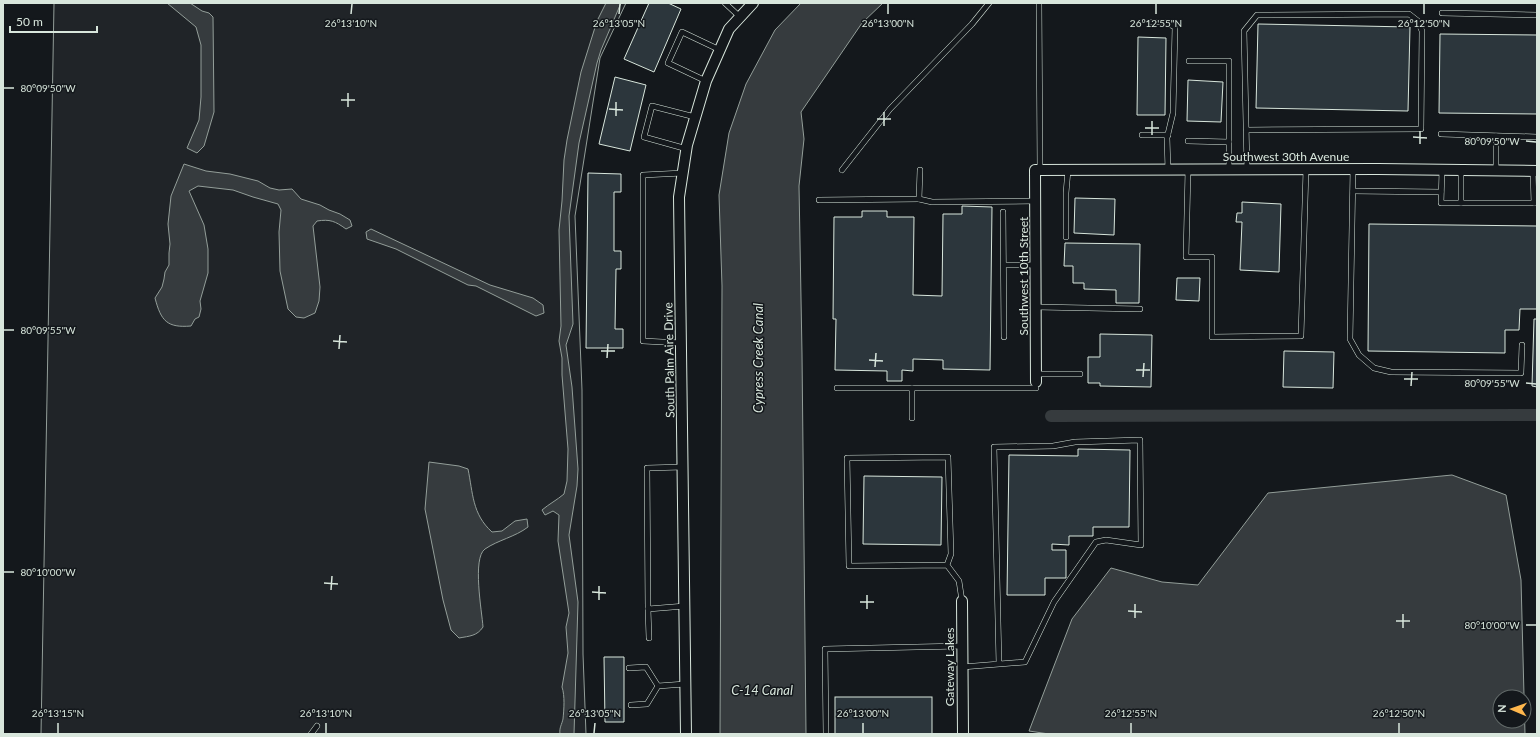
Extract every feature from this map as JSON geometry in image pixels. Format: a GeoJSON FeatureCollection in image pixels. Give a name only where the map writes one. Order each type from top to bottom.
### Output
{"type":"FeatureCollection","features":[{"type":"Feature","properties":{"kind":"street","name":"South Palm Aire Drive"},"geometry":{"type":"LineString","coordinates":[[686,734],[679,197],[687,149],[706,81],[729,29],[753,3]]}},
{"type":"Feature","properties":{"kind":"street","name":"Southwest 30th Avenue"},"geometry":{"type":"LineString","coordinates":[[1038,170],[1353,169],[1535,171]]}},
{"type":"Feature","properties":{"kind":"street","name":"Southwest 10th Street"},"geometry":{"type":"LineString","coordinates":[[1036,381],[1036,202],[1038,170]]}},
{"type":"Feature","properties":{"kind":"street","name":"Gateway Lakes"},"geometry":{"type":"LineString","coordinates":[[962,601],[963,734]]}},
{"type":"Feature","properties":{"kind":"lane"},"geometry":{"type":"LineString","coordinates":[[725,3],[740,17]]}},
{"type":"Feature","properties":{"kind":"lane"},"geometry":{"type":"LineString","coordinates":[[842,170],[890,109],[972,24],[988,3]]}},
{"type":"Feature","properties":{"kind":"lane"},"geometry":{"type":"LineString","coordinates":[[1038,170],[1039,3]]}},
{"type":"Feature","properties":{"kind":"lane"},"geometry":{"type":"LineString","coordinates":[[1442,13],[1537,15]]}},
{"type":"Feature","properties":{"kind":"lane"},"geometry":{"type":"LineString","coordinates":[[1246,130],[1421,129],[1422,31],[1418,21],[1409,14],[1257,15],[1244,30],[1246,130],[1247,170]]}},
{"type":"Feature","properties":{"kind":"lane"},"geometry":{"type":"LineString","coordinates":[[1152,22],[1165,22],[1175,27],[1173,113],[1168,135],[1168,170]]}},
{"type":"Feature","properties":{"kind":"lane"},"geometry":{"type":"LineString","coordinates":[[706,81],[668,63],[682,32],[720,50]]}},
{"type":"Feature","properties":{"kind":"lane"},"geometry":{"type":"LineString","coordinates":[[1189,61],[1229,61],[1229,170]]}},
{"type":"Feature","properties":{"kind":"lane"},"geometry":{"type":"LineString","coordinates":[[687,149],[644,137],[652,106],[696,117]]}},
{"type":"Feature","properties":{"kind":"lane"},"geometry":{"type":"LineString","coordinates":[[1440,134],[1537,137]]}},
{"type":"Feature","properties":{"kind":"lane"},"geometry":{"type":"LineString","coordinates":[[1142,136],[1168,135]]}},
{"type":"Feature","properties":{"kind":"lane"},"geometry":{"type":"LineString","coordinates":[[1496,136],[1496,171]]}},
{"type":"Feature","properties":{"kind":"lane"},"geometry":{"type":"LineString","coordinates":[[1188,141],[1229,142]]}},
{"type":"Feature","properties":{"kind":"lane"},"geometry":{"type":"LineString","coordinates":[[1188,170],[1186,257],[1212,257],[1212,337],[1301,336],[1306,169]]}},
{"type":"Feature","properties":{"kind":"lane"},"geometry":{"type":"LineString","coordinates":[[1353,169],[1350,339],[1359,355],[1374,368],[1390,372],[1521,373],[1522,345]]}},
{"type":"Feature","properties":{"kind":"lane"},"geometry":{"type":"LineString","coordinates":[[919,199],[920,170]]}},
{"type":"Feature","properties":{"kind":"lane"},"geometry":{"type":"LineString","coordinates":[[1066,237],[1066,193],[1068,170]]}},
{"type":"Feature","properties":{"kind":"lane"},"geometry":{"type":"LineString","coordinates":[[1442,170],[1441,203],[1535,203],[1535,171]]}},
{"type":"Feature","properties":{"kind":"lane"},"geometry":{"type":"LineString","coordinates":[[1461,203],[1462,170]]}},
{"type":"Feature","properties":{"kind":"lane"},"geometry":{"type":"LineString","coordinates":[[682,343],[643,341],[643,175],[683,173]]}},
{"type":"Feature","properties":{"kind":"lane"},"geometry":{"type":"LineString","coordinates":[[1353,191],[1441,192]]}},
{"type":"Feature","properties":{"kind":"lane"},"geometry":{"type":"LineString","coordinates":[[818,200],[919,199],[932,202],[1036,202]]}},
{"type":"Feature","properties":{"kind":"lane"},"geometry":{"type":"LineString","coordinates":[[1002,212],[1004,337]]}},
{"type":"Feature","properties":{"kind":"lane"},"geometry":{"type":"LineString","coordinates":[[1004,266],[1037,265]]}},
{"type":"Feature","properties":{"kind":"lane"},"geometry":{"type":"LineString","coordinates":[[1037,307],[1140,309]]}},
{"type":"Feature","properties":{"kind":"lane"},"geometry":{"type":"LineString","coordinates":[[837,388],[912,388],[1036,381],[1080,374]]}},
{"type":"Feature","properties":{"kind":"lane"},"geometry":{"type":"LineString","coordinates":[[912,388],[912,418]]}},
{"type":"Feature","properties":{"kind":"lane"},"geometry":{"type":"LineString","coordinates":[[962,667],[1025,662],[1054,602],[1096,542],[1106,540],[1141,545],[1140,440],[1075,442],[1053,446],[994,447],[999,664]]}},
{"type":"Feature","properties":{"kind":"lane"},"geometry":{"type":"LineString","coordinates":[[948,457],[951,554],[947,565],[849,566],[847,458],[948,457]]}},
{"type":"Feature","properties":{"kind":"lane"},"geometry":{"type":"LineString","coordinates":[[650,638],[648,609],[647,468],[683,467]]}},
{"type":"Feature","properties":{"kind":"lane"},"geometry":{"type":"LineString","coordinates":[[947,565],[959,581],[962,601]]}},
{"type":"Feature","properties":{"kind":"lane"},"geometry":{"type":"LineString","coordinates":[[648,609],[685,606]]}},
{"type":"Feature","properties":{"kind":"lane"},"geometry":{"type":"LineString","coordinates":[[826,734],[825,649],[962,646]]}},
{"type":"Feature","properties":{"kind":"lane"},"geometry":{"type":"LineString","coordinates":[[629,668],[646,667],[658,686]]}},
{"type":"Feature","properties":{"kind":"lane"},"geometry":{"type":"LineString","coordinates":[[658,686],[685,684]]}},
{"type":"Feature","properties":{"kind":"lane"},"geometry":{"type":"LineString","coordinates":[[631,705],[647,704],[658,686]]}},
{"type":"Feature","properties":{"kind":"lane"},"geometry":{"type":"LineString","coordinates":[[310,734],[316,726]]}},
{"type":"Feature","properties":{"kind":"shaded area"},"geometry":{"type":"Polygon","coordinates":[[[54,3],[626,3],[600,58],[575,216],[582,390],[583,654],[586,734],[41,734],[54,3]]]}},
{"type":"Feature","properties":{"kind":"water"},"geometry":{"type":"Polygon","coordinates":[[[167,3],[190,3],[202,11],[209,13],[213,17],[214,112],[204,146],[197,153],[187,148],[199,120],[201,97],[201,45],[196,27],[167,3]]]}},
{"type":"Feature","properties":{"kind":"water"},"geometry":{"type":"Polygon","coordinates":[[[606,3],[621,3],[597,63],[579,143],[569,216],[573,324],[566,345],[572,387],[578,469],[577,486],[569,535],[578,602],[574,734],[560,734],[564,711],[562,687],[568,653],[566,627],[569,613],[558,541],[559,515],[553,511],[545,515],[542,510],[564,494],[567,481],[568,449],[562,358],[559,341],[561,326],[559,230],[564,160],[581,72],[597,21],[606,3]]]}},
{"type":"Feature","properties":{"kind":"water","name":"C-14 Canal"},"geometry":{"type":"Polygon","coordinates":[[[801,3],[883,3],[862,23],[801,112],[804,139],[799,186],[806,734],[720,734],[722,286],[719,195],[729,133],[746,84],[775,30],[801,3]]]}},
{"type":"Feature","properties":{"kind":"water"},"geometry":{"type":"Polygon","coordinates":[[[184,164],[206,171],[230,174],[258,181],[270,188],[279,190],[292,189],[301,199],[320,205],[350,220],[352,226],[346,229],[335,222],[325,220],[317,221],[313,226],[320,287],[319,301],[315,313],[304,318],[296,317],[288,309],[280,271],[279,232],[281,210],[278,204],[233,190],[198,186],[189,191],[204,225],[208,249],[208,273],[200,301],[201,309],[199,317],[195,319],[191,326],[176,326],[166,321],[157,306],[155,298],[162,287],[165,272],[169,265],[170,244],[168,224],[171,196],[184,164]]]}},
{"type":"Feature","properties":{"kind":"water"},"geometry":{"type":"Polygon","coordinates":[[[371,229],[490,285],[533,298],[543,305],[544,313],[536,316],[476,286],[468,285],[396,249],[367,239],[366,232],[371,229]]]}},
{"type":"Feature","properties":{"kind":"water"},"geometry":{"type":"Polygon","coordinates":[[[429,462],[459,466],[468,469],[474,503],[485,525],[492,532],[502,531],[515,521],[527,519],[528,527],[490,546],[481,554],[478,574],[483,627],[476,634],[470,636],[459,638],[451,630],[443,600],[425,509],[429,462]]]}},
{"type":"Feature","properties":{"kind":"water"},"geometry":{"type":"Polygon","coordinates":[[[1452,475],[1506,495],[1521,580],[1524,689],[1492,689],[1492,729],[1525,729],[1525,734],[1049,734],[1029,731],[1072,619],[1111,568],[1162,582],[1198,585],[1268,493],[1452,475]]]}},
{"type":"Feature","properties":{"kind":"building"},"geometry":{"type":"Polygon","coordinates":[[[649,3],[668,3],[681,9],[654,72],[624,59],[649,3]]]}},
{"type":"Feature","properties":{"kind":"building"},"geometry":{"type":"Polygon","coordinates":[[[1258,24],[1410,27],[1408,111],[1256,108],[1258,24]]]}},
{"type":"Feature","properties":{"kind":"building"},"geometry":{"type":"Polygon","coordinates":[[[1440,34],[1537,35],[1537,114],[1439,113],[1440,34]]]}},
{"type":"Feature","properties":{"kind":"building"},"geometry":{"type":"Polygon","coordinates":[[[1138,37],[1166,38],[1165,115],[1137,115],[1138,37]]]}},
{"type":"Feature","properties":{"kind":"building"},"geometry":{"type":"Polygon","coordinates":[[[615,77],[646,85],[630,151],[599,144],[615,77]]]}},
{"type":"Feature","properties":{"kind":"building"},"geometry":{"type":"Polygon","coordinates":[[[1188,80],[1223,82],[1221,122],[1187,121],[1188,80]]]}},
{"type":"Feature","properties":{"kind":"building"},"geometry":{"type":"Polygon","coordinates":[[[588,173],[621,174],[621,192],[614,192],[614,251],[621,251],[621,269],[616,269],[615,329],[623,329],[623,348],[586,348],[588,173]]]}},
{"type":"Feature","properties":{"kind":"building"},"geometry":{"type":"Polygon","coordinates":[[[1075,198],[1115,199],[1114,235],[1074,233],[1075,198]]]}},
{"type":"Feature","properties":{"kind":"building"},"geometry":{"type":"Polygon","coordinates":[[[1242,202],[1281,204],[1279,272],[1240,270],[1242,222],[1236,222],[1237,213],[1242,213],[1242,202]]]}},
{"type":"Feature","properties":{"kind":"building"},"geometry":{"type":"Polygon","coordinates":[[[962,206],[992,207],[990,370],[943,369],[943,360],[913,359],[913,371],[902,370],[902,381],[887,381],[887,371],[835,370],[836,319],[833,319],[834,217],[862,217],[862,211],[887,211],[887,217],[914,217],[913,295],[942,296],[943,214],[962,214],[962,206]]]}},
{"type":"Feature","properties":{"kind":"building"},"geometry":{"type":"Polygon","coordinates":[[[1369,224],[1537,226],[1537,309],[1520,309],[1519,330],[1505,330],[1505,353],[1368,351],[1369,224]]]}},
{"type":"Feature","properties":{"kind":"building"},"geometry":{"type":"Polygon","coordinates":[[[1065,243],[1140,244],[1139,303],[1116,303],[1116,290],[1084,289],[1084,283],[1073,283],[1073,266],[1064,266],[1065,243]]]}},
{"type":"Feature","properties":{"kind":"building"},"geometry":{"type":"Polygon","coordinates":[[[1177,278],[1200,278],[1199,301],[1176,300],[1177,278]]]}},
{"type":"Feature","properties":{"kind":"building"},"geometry":{"type":"Polygon","coordinates":[[[1534,319],[1537,319],[1537,387],[1532,386],[1534,319]]]}},
{"type":"Feature","properties":{"kind":"building"},"geometry":{"type":"Polygon","coordinates":[[[1100,334],[1152,335],[1151,387],[1100,386],[1100,383],[1088,383],[1088,357],[1100,357],[1100,334]]]}},
{"type":"Feature","properties":{"kind":"building"},"geometry":{"type":"Polygon","coordinates":[[[1284,351],[1334,352],[1333,388],[1283,387],[1284,351]]]}},
{"type":"Feature","properties":{"kind":"building"},"geometry":{"type":"Polygon","coordinates":[[[1078,449],[1130,450],[1129,527],[1093,527],[1093,536],[1069,536],[1069,545],[1052,544],[1052,550],[1066,550],[1066,578],[1045,578],[1045,595],[1007,595],[1009,455],[1078,456],[1078,449]]]}},
{"type":"Feature","properties":{"kind":"building"},"geometry":{"type":"Polygon","coordinates":[[[864,476],[942,477],[941,545],[863,544],[864,476]]]}},
{"type":"Feature","properties":{"kind":"building"},"geometry":{"type":"Polygon","coordinates":[[[604,657],[624,657],[624,722],[605,722],[604,657]]]}},
{"type":"Feature","properties":{"kind":"building"},"geometry":{"type":"Polygon","coordinates":[[[835,697],[932,697],[932,734],[835,734],[835,697]]]}},
{"type":"Feature","properties":{"kind":"waterway"},"geometry":{"type":"LineString","coordinates":[[1051,416],[1537,415]]}},
{"type":"Feature","properties":{"kind":"water label","name":"Cypress Creek Canal"},"geometry":{"type":"Point","coordinates":[758,358]}}]}
